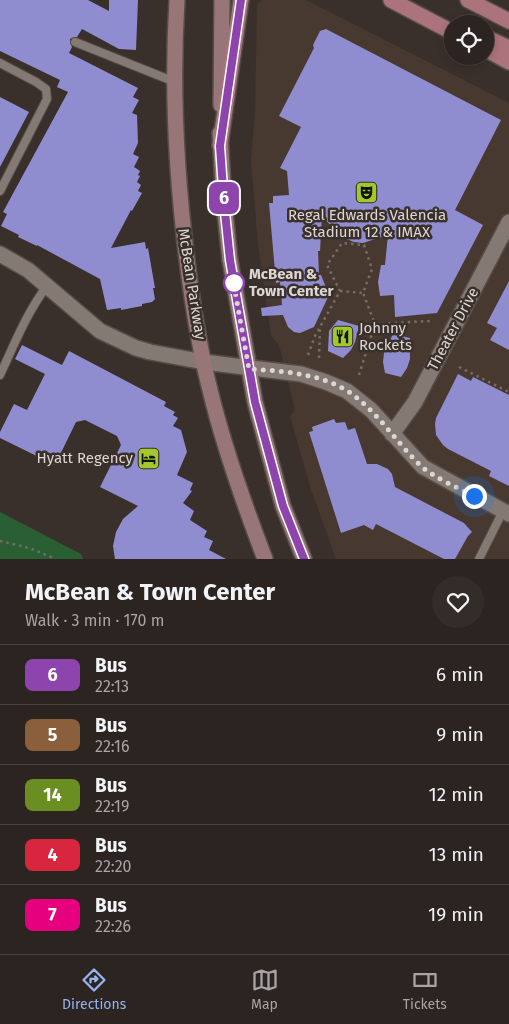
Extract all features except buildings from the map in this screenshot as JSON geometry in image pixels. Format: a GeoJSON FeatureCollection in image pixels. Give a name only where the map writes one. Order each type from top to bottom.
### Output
{"type":"FeatureCollection","features":[{"type":"Feature","properties":{"kind":"main road","name":"McBean Parkway"},"geometry":{"type":"LineString","coordinates":[[177,0],[175,82],[179,187],[185,246],[210,390],[228,456],[265,559]]}},
{"type":"Feature","properties":{"kind":"main road"},"geometry":{"type":"LineString","coordinates":[[222,0],[220,146],[230,260],[255,402],[283,506],[304,559]]}},
{"type":"Feature","properties":{"kind":"main road"},"geometry":{"type":"LineString","coordinates":[[220,146],[241,0]]}},
{"type":"Feature","properties":{"kind":"main road"},"geometry":{"type":"LineString","coordinates":[[391,0],[444,28]]}},
{"type":"Feature","properties":{"kind":"main road"},"geometry":{"type":"LineString","coordinates":[[468,0],[509,22]]}},
{"type":"Feature","properties":{"kind":"main road"},"geometry":{"type":"LineString","coordinates":[[428,20],[444,24]]}},
{"type":"Feature","properties":{"kind":"main road"},"geometry":{"type":"LineString","coordinates":[[494,41],[509,48]]}},
{"type":"Feature","properties":{"kind":"main road"},"geometry":{"type":"LineString","coordinates":[[494,54],[509,62]]}},
{"type":"Feature","properties":{"kind":"street","name":"Theater Drive"},"geometry":{"type":"LineString","coordinates":[[392,434],[415,402],[509,222]]}},
{"type":"Feature","properties":{"kind":"street"},"geometry":{"type":"LineString","coordinates":[[0,254],[28,270],[100,331],[118,341],[150,352],[204,362],[301,374],[348,392],[371,410],[423,467],[506,512]]}},
{"type":"Feature","properties":{"kind":"lane"},"geometry":{"type":"LineString","coordinates":[[75,42],[175,82]]}},
{"type":"Feature","properties":{"kind":"lane"},"geometry":{"type":"LineString","coordinates":[[0,63],[46,89],[47,99],[0,191]]}},
{"type":"Feature","properties":{"kind":"lane"},"geometry":{"type":"LineString","coordinates":[[0,375],[30,312],[47,286]]}},
{"type":"Feature","properties":{"kind":"lane"},"geometry":{"type":"LineString","coordinates":[[479,559],[506,512]]}},
{"type":"Feature","properties":{"kind":"path"},"geometry":{"type":"LineString","coordinates":[[340,291],[327,265],[342,242],[364,245],[372,268],[363,293],[375,324],[359,375]]}},
{"type":"Feature","properties":{"kind":"path"},"geometry":{"type":"LineString","coordinates":[[340,291],[363,293]]}},
{"type":"Feature","properties":{"kind":"path"},"geometry":{"type":"LineString","coordinates":[[308,355],[315,336],[340,291]]}},
{"type":"Feature","properties":{"kind":"path"},"geometry":{"type":"LineString","coordinates":[[375,324],[430,321]]}},
{"type":"Feature","properties":{"kind":"path"},"geometry":{"type":"LineString","coordinates":[[319,358],[320,327]]}},
{"type":"Feature","properties":{"kind":"path"},"geometry":{"type":"LineString","coordinates":[[458,367],[509,392]]}},
{"type":"Feature","properties":{"kind":"path"},"geometry":{"type":"LineString","coordinates":[[0,541],[29,548],[56,559]]}},
{"type":"Feature","properties":{"kind":"shaded area"},"geometry":{"type":"Polygon","coordinates":[[[261,0],[306,0],[509,103],[509,559],[336,559],[310,486],[290,416],[295,410],[279,345],[271,336],[258,244],[251,160],[255,111],[257,5],[261,0]]]}},
{"type":"Feature","properties":{"kind":"green space"},"geometry":{"type":"Polygon","coordinates":[[[0,512],[81,554],[83,559],[0,559],[0,512]]]}},
{"type":"Feature","properties":{"kind":"bus line","name":"6"},"geometry":{"type":"LineString","coordinates":[[241,0],[220,146],[230,260],[255,402],[283,506],[304,559]]}},
{"type":"Feature","properties":{"kind":"place","name":"Regal Edwards Valencia Stadium 12 & IMAX"},"geometry":{"type":"Point","coordinates":[367,192]}},
{"type":"Feature","properties":{"kind":"place","name":"McBean & Town Center"},"geometry":{"type":"Point","coordinates":[234,283]}},
{"type":"Feature","properties":{"kind":"place","name":"Johnny Rockets"},"geometry":{"type":"Point","coordinates":[343,337]}},
{"type":"Feature","properties":{"kind":"place","name":"Hyatt Regency"},"geometry":{"type":"Point","coordinates":[149,458]}},
{"type":"Feature","properties":{"kind":"route"},"geometry":{"type":"LineString","coordinates":[[234,283],[233,280],[249,369],[301,374],[348,392],[371,410],[423,467],[474,496]]}}]}
